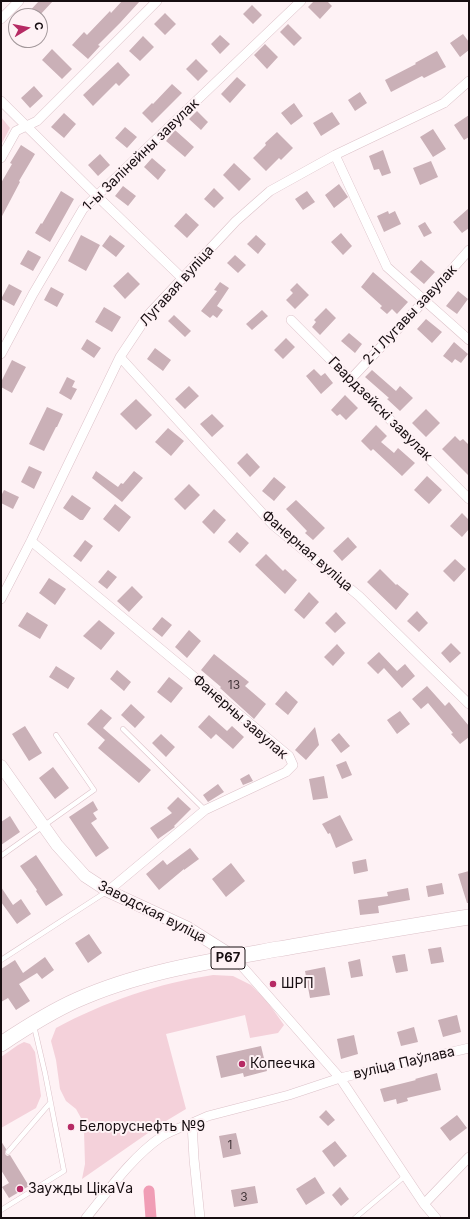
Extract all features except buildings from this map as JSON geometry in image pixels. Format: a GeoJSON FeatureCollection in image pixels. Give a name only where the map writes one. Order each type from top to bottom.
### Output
{"type":"FeatureCollection","features":[{"type":"Feature","properties":{"kind":"main road","name":"Заводская вуліца"},"geometry":{"type":"LineString","coordinates":[[1,1044],[34,1023],[76,1000],[125,982],[174,969],[234,957],[469,917]]}},
{"type":"Feature","properties":{"kind":"street"},"geometry":{"type":"LineString","coordinates":[[1,19],[19,1]]}},
{"type":"Feature","properties":{"kind":"street"},"geometry":{"type":"LineString","coordinates":[[1,158],[16,131],[37,121],[157,1]]}},
{"type":"Feature","properties":{"kind":"street","name":"1-ы Залінейны завулак"},"geometry":{"type":"LineString","coordinates":[[1,354],[33,294],[83,209],[301,1]]}},
{"type":"Feature","properties":{"kind":"street","name":"Лугавая вуліца"},"geometry":{"type":"LineString","coordinates":[[1,599],[31,541],[120,356],[148,315],[236,221],[270,191],[335,155],[444,103],[469,81]]}},
{"type":"Feature","properties":{"kind":"street"},"geometry":{"type":"LineString","coordinates":[[1,101],[182,278]]}},
{"type":"Feature","properties":{"kind":"street"},"geometry":{"type":"LineString","coordinates":[[335,155],[387,267],[469,340]]}},
{"type":"Feature","properties":{"kind":"street","name":"2-і Лугавы завулак"},"geometry":{"type":"LineString","coordinates":[[350,380],[424,301],[469,250]]}},
{"type":"Feature","properties":{"kind":"street","name":"Гвардзейскі завулак"},"geometry":{"type":"LineString","coordinates":[[291,320],[469,499]]}},
{"type":"Feature","properties":{"kind":"street","name":"Фанерная вуліца"},"geometry":{"type":"LineString","coordinates":[[120,356],[273,525],[359,596],[469,704]]}},
{"type":"Feature","properties":{"kind":"street","name":"Фанерны завулак"},"geometry":{"type":"LineString","coordinates":[[31,541],[289,756],[292,765],[286,772],[205,810],[108,891]]}},
{"type":"Feature","properties":{"kind":"street","name":"Заводская вуліца"},"geometry":{"type":"LineString","coordinates":[[1,766],[57,845],[85,876],[108,891],[188,928],[234,957]]}},
{"type":"Feature","properties":{"kind":"street"},"geometry":{"type":"LineString","coordinates":[[234,957],[340,1078],[424,1204],[436,1218]]}},
{"type":"Feature","properties":{"kind":"street","name":"вуліца Паўлава"},"geometry":{"type":"LineString","coordinates":[[86,1218],[140,1154],[162,1136],[208,1116],[289,1095],[340,1078],[469,1048]]}},
{"type":"Feature","properties":{"kind":"street"},"geometry":{"type":"LineString","coordinates":[[192,1123],[200,1218]]}},
{"type":"Feature","properties":{"kind":"street"},"geometry":{"type":"LineString","coordinates":[[424,1204],[469,1157]]}},
{"type":"Feature","properties":{"kind":"lane"},"geometry":{"type":"LineString","coordinates":[[123,729],[205,810]]}},
{"type":"Feature","properties":{"kind":"lane"},"geometry":{"type":"LineString","coordinates":[[1,856],[94,790],[56,735]]}},
{"type":"Feature","properties":{"kind":"lane"},"geometry":{"type":"LineString","coordinates":[[1,960],[108,891]]}},
{"type":"Feature","properties":{"kind":"lane"},"geometry":{"type":"LineString","coordinates":[[1,1210],[64,1172],[34,1023]]}},
{"type":"Feature","properties":{"kind":"lane"},"geometry":{"type":"LineString","coordinates":[[8,1152],[50,1103]]}},
{"type":"Feature","properties":{"kind":"lane"},"geometry":{"type":"LineString","coordinates":[[354,1218],[405,1176]]}},
{"type":"Feature","properties":{"kind":"shaded area"},"geometry":{"type":"Polygon","coordinates":[[[1,117],[10,128],[1,145],[1,117]]]}},
{"type":"Feature","properties":{"kind":"shaded area"},"geometry":{"type":"Polygon","coordinates":[[[213,975],[233,976],[251,985],[267,1001],[284,1025],[278,1033],[250,1038],[245,1015],[166,1034],[186,1109],[161,1124],[82,1179],[85,1164],[84,1131],[81,1118],[76,1109],[66,1101],[60,1089],[56,1060],[51,1041],[56,1028],[93,1010],[152,988],[213,975]]]}},
{"type":"Feature","properties":{"kind":"shaded area"},"geometry":{"type":"Polygon","coordinates":[[[24,1042],[30,1044],[35,1052],[41,1096],[36,1108],[1,1128],[1,1057],[24,1042]]]}},
{"type":"Feature","properties":{"kind":"waterway"},"geometry":{"type":"LineString","coordinates":[[149,1191],[151,1218]]}},
{"type":"Feature","properties":{"kind":"place","name":"ШРП"},"geometry":{"type":"Point","coordinates":[273,984]}},
{"type":"Feature","properties":{"kind":"place","name":"Копеечка"},"geometry":{"type":"Point","coordinates":[242,1064]}},
{"type":"Feature","properties":{"kind":"place","name":"Белоруснефть №9"},"geometry":{"type":"Point","coordinates":[71,1127]}},
{"type":"Feature","properties":{"kind":"place","name":"Заужды ЦікаVа"},"geometry":{"type":"Point","coordinates":[20,1189]}}]}
